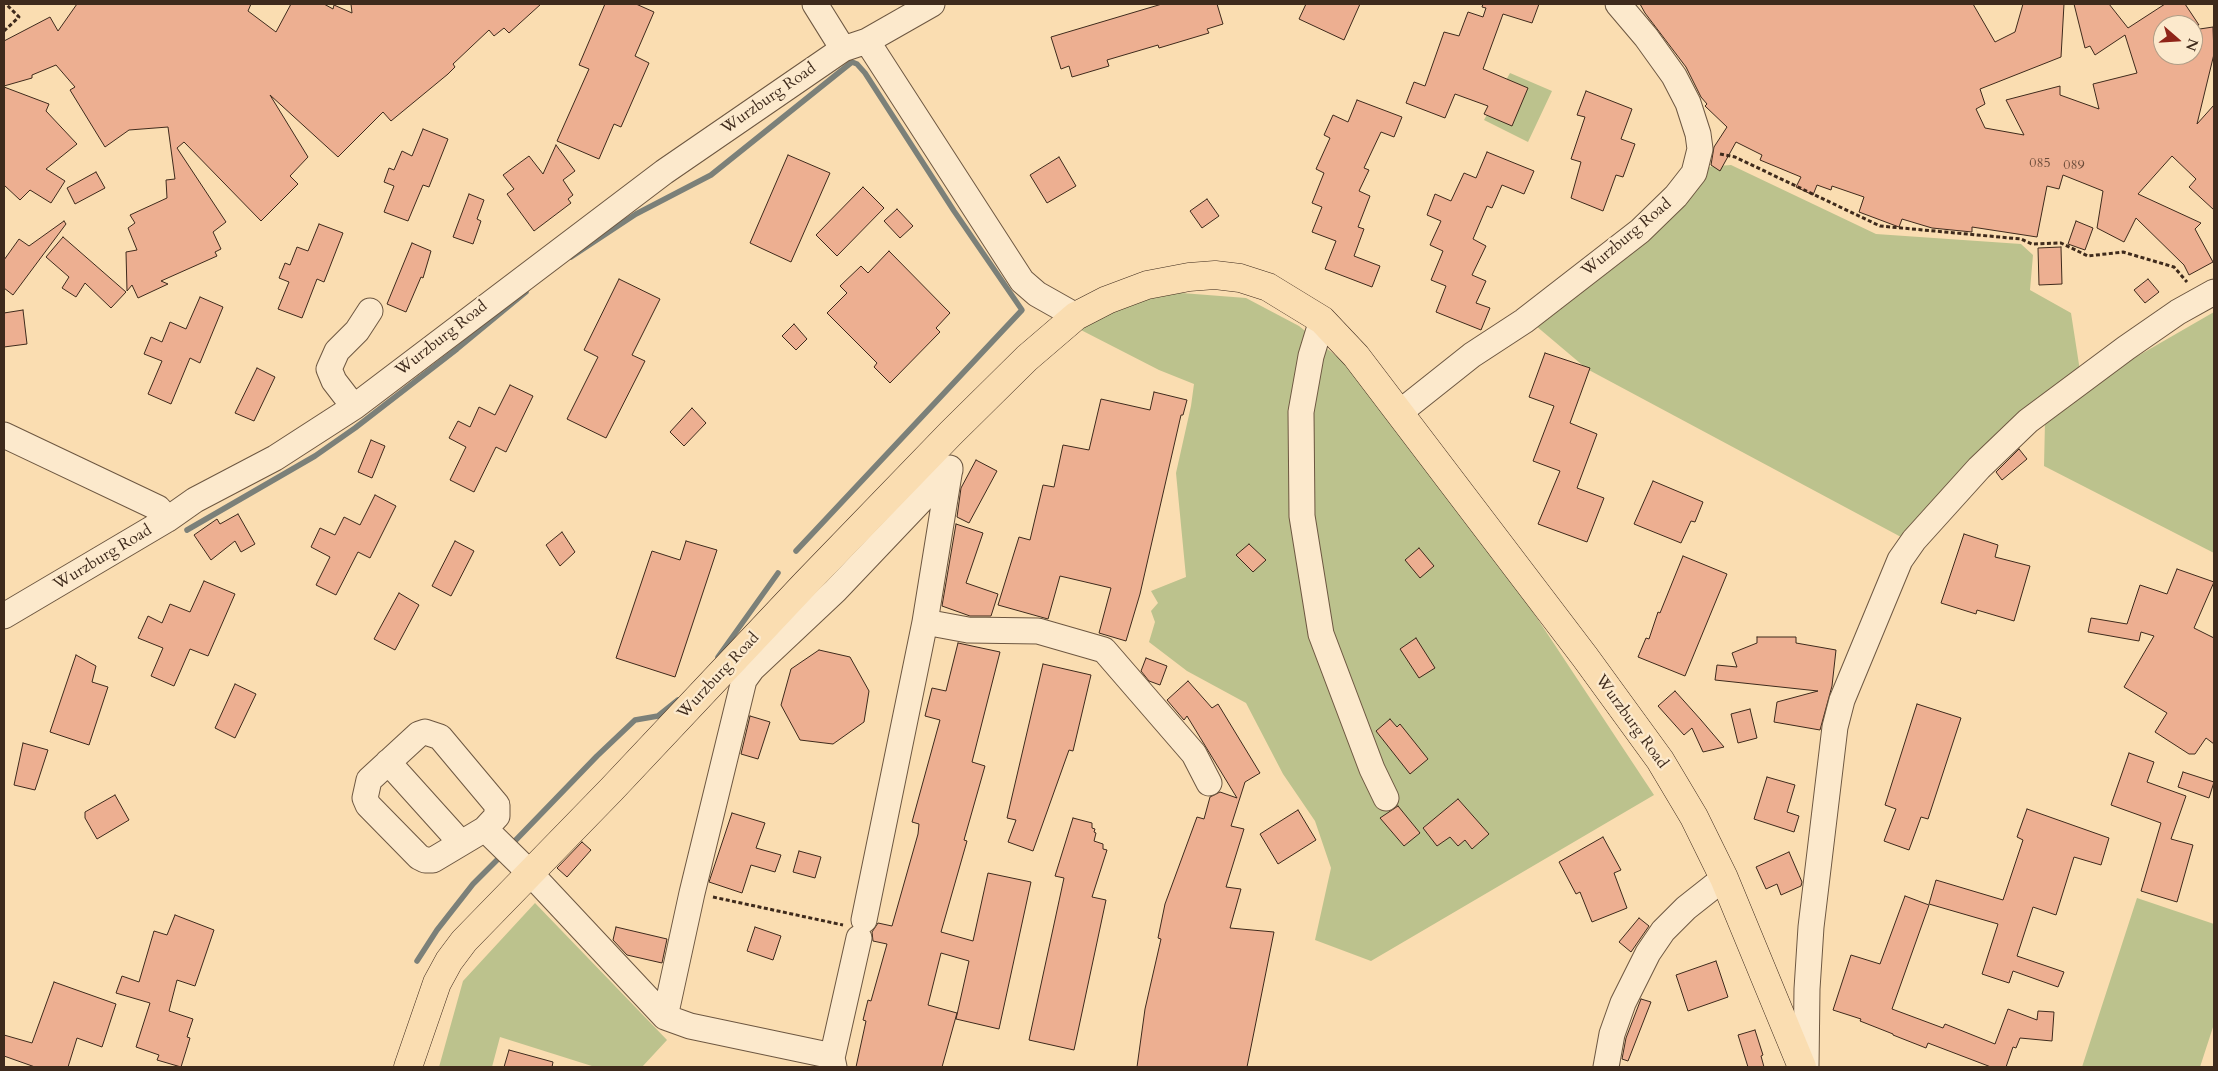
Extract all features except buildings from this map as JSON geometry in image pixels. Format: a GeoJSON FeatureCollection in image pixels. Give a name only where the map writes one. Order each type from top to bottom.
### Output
{"type":"FeatureCollection","features":[{"type":"Feature","properties":{"kind":"main road","name":"Wurzburg Road"},"geometry":{"type":"LineString","coordinates":[[408,1067],[426,1012],[449,961],[484,918],[531,874],[806,583],[951,433],[1027,358],[1076,316],[1107,300],[1146,285],[1189,277],[1215,275],[1240,278],[1268,287],[1322,320],[1356,356],[1585,657],[1660,760],[1694,817],[1724,878],[1802,1067]]}},
{"type":"Feature","properties":{"kind":"street"},"geometry":{"type":"LineString","coordinates":[[815,4],[843,48]]}},
{"type":"Feature","properties":{"kind":"street","name":"Wurzburg Road"},"geometry":{"type":"LineString","coordinates":[[4,616],[168,520],[195,500],[275,458],[354,407],[664,172],[843,48],[867,40],[932,4]]}},
{"type":"Feature","properties":{"kind":"street","name":"Wurzburg Road"},"geometry":{"type":"LineString","coordinates":[[1399,413],[1472,354],[1524,321],[1640,231],[1666,207],[1691,179],[1700,150],[1698,134],[1688,103],[1674,76],[1646,36],[1618,4]]}},
{"type":"Feature","properties":{"kind":"street"},"geometry":{"type":"LineString","coordinates":[[867,40],[1022,281],[1037,294],[1076,316]]}},
{"type":"Feature","properties":{"kind":"street"},"geometry":{"type":"LineString","coordinates":[[1806,1067],[1807,988],[1811,927],[1835,727],[1842,700],[1900,560],[1914,540],[1960,489],[2004,442],[2028,421],[2126,348],[2178,312],[2208,296]]}},
{"type":"Feature","properties":{"kind":"street"},"geometry":{"type":"LineString","coordinates":[[354,407],[334,381],[329,369],[336,351],[357,331],[370,310]]}},
{"type":"Feature","properties":{"kind":"street"},"geometry":{"type":"LineString","coordinates":[[1322,320],[1312,356],[1301,412],[1302,516],[1322,634],[1372,769],[1386,798]]}},
{"type":"Feature","properties":{"kind":"street"},"geometry":{"type":"LineString","coordinates":[[833,1063],[858,928],[925,622],[950,470],[951,433]]}},
{"type":"Feature","properties":{"kind":"street"},"geometry":{"type":"LineString","coordinates":[[4,435],[158,508],[168,520]]}},
{"type":"Feature","properties":{"kind":"street"},"geometry":{"type":"LineString","coordinates":[[665,1017],[692,893],[744,680],[752,669],[835,591],[950,470]]}},
{"type":"Feature","properties":{"kind":"street"},"geometry":{"type":"LineString","coordinates":[[925,622],[968,630],[1038,631],[1104,650],[1194,754],[1209,783]]}},
{"type":"Feature","properties":{"kind":"street"},"geometry":{"type":"LineString","coordinates":[[425,732],[440,736],[497,805],[497,816],[485,828],[433,860],[419,857],[368,805],[365,798],[369,780],[388,762],[419,734],[425,732]]}},
{"type":"Feature","properties":{"kind":"street"},"geometry":{"type":"LineString","coordinates":[[388,762],[461,843]]}},
{"type":"Feature","properties":{"kind":"street"},"geometry":{"type":"LineString","coordinates":[[485,828],[531,874],[665,1017],[690,1026],[823,1054],[833,1063]]}},
{"type":"Feature","properties":{"kind":"street"},"geometry":{"type":"LineString","coordinates":[[1606,1067],[1612,1034],[1623,1003],[1648,953],[1663,930],[1686,908],[1724,878]]}},
{"type":"Feature","properties":{"kind":"path"},"geometry":{"type":"LineString","coordinates":[[4,31],[19,17],[6,4]]}},
{"type":"Feature","properties":{"kind":"path"},"geometry":{"type":"LineString","coordinates":[[1700,150],[1736,157],[1880,226],[2021,239],[2032,244],[2061,243],[2088,256],[2122,252],[2174,267],[2208,296]]}},
{"type":"Feature","properties":{"kind":"path"},"geometry":{"type":"LineString","coordinates":[[692,893],[858,928]]}},
{"type":"Feature","properties":{"kind":"green space"},"geometry":{"type":"Polygon","coordinates":[[[1510,73],[1552,91],[1528,142],[1484,120],[1510,73]]]}},
{"type":"Feature","properties":{"kind":"green space"},"geometry":{"type":"Polygon","coordinates":[[[1731,165],[1876,234],[2021,244],[2033,255],[2030,290],[2071,313],[2080,371],[1901,537],[1587,369],[1529,320],[1705,167],[1731,165]]]}},
{"type":"Feature","properties":{"kind":"green space"},"geometry":{"type":"Polygon","coordinates":[[[1156,291],[1246,298],[1299,326],[1366,380],[1494,553],[1654,795],[1371,961],[1315,940],[1331,868],[1315,821],[1283,774],[1246,703],[1187,671],[1149,642],[1155,622],[1151,611],[1158,603],[1151,591],[1186,577],[1176,473],[1194,384],[1159,370],[1079,329],[1156,291]]]}},
{"type":"Feature","properties":{"kind":"green space"},"geometry":{"type":"Polygon","coordinates":[[[2214,312],[2214,553],[2044,466],[2045,422],[2129,361],[2214,312]]]}},
{"type":"Feature","properties":{"kind":"green space"},"geometry":{"type":"Polygon","coordinates":[[[2137,898],[2214,924],[2214,1024],[2200,1067],[2082,1067],[2137,898]]]}},
{"type":"Feature","properties":{"kind":"green space"},"geometry":{"type":"Polygon","coordinates":[[[535,903],[667,1040],[642,1067],[595,1067],[500,1037],[492,1067],[439,1067],[463,981],[535,903]]]}},
{"type":"Feature","properties":{"kind":"waterway"},"geometry":{"type":"LineString","coordinates":[[571,257],[636,214],[711,175],[852,62],[857,64],[865,73],[954,211],[1022,310],[796,551]]}},
{"type":"Feature","properties":{"kind":"waterway"},"geometry":{"type":"LineString","coordinates":[[187,530],[315,456],[355,428],[457,349],[526,292]]}},
{"type":"Feature","properties":{"kind":"waterway"},"geometry":{"type":"LineString","coordinates":[[718,657],[778,573]]}},
{"type":"Feature","properties":{"kind":"waterway"},"geometry":{"type":"LineString","coordinates":[[511,845],[597,756],[635,720],[658,716],[678,700]]}},
{"type":"Feature","properties":{"kind":"waterway"},"geometry":{"type":"LineString","coordinates":[[417,961],[437,930],[473,884],[503,854]]}}]}
